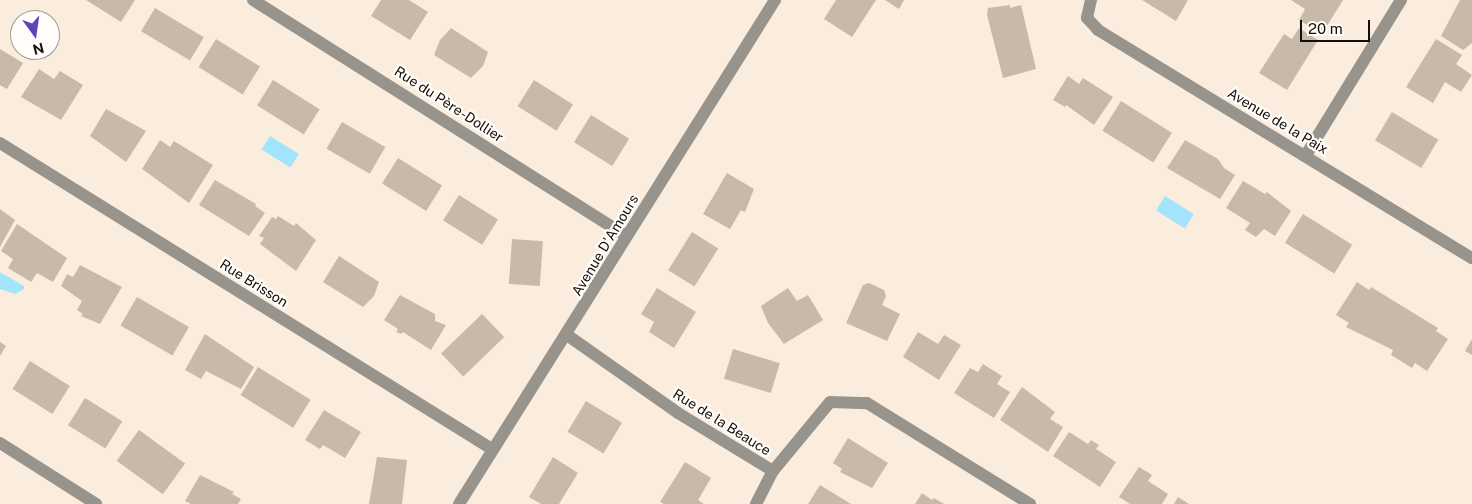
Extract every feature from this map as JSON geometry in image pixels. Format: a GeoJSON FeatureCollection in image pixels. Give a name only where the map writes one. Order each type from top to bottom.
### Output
{"type":"FeatureCollection","features":[{"type":"Feature","properties":{"kind":"street","name":"Rue du Père-Dollier"},"geometry":{"type":"LineString","coordinates":[[253,0],[627,236]]}},
{"type":"Feature","properties":{"kind":"street","name":"Avenue D'Amours"},"geometry":{"type":"LineString","coordinates":[[458,504],[567,335],[775,0]]}},
{"type":"Feature","properties":{"kind":"street","name":"Avenue de la Paix"},"geometry":{"type":"LineString","coordinates":[[1091,0],[1087,18],[1098,30],[1306,155],[1472,258]]}},
{"type":"Feature","properties":{"kind":"street"},"geometry":{"type":"LineString","coordinates":[[1306,155],[1401,0]]}},
{"type":"Feature","properties":{"kind":"street","name":"Rue Brisson"},"geometry":{"type":"LineString","coordinates":[[0,143],[492,449]]}},
{"type":"Feature","properties":{"kind":"street","name":"Rue de la Beauce"},"geometry":{"type":"LineString","coordinates":[[567,335],[678,413],[773,471],[830,402],[866,402],[1030,504]]}},
{"type":"Feature","properties":{"kind":"street"},"geometry":{"type":"LineString","coordinates":[[0,443],[96,504]]}},
{"type":"Feature","properties":{"kind":"street"},"geometry":{"type":"LineString","coordinates":[[756,504],[773,471]]}},
{"type":"Feature","properties":{"kind":"water"},"geometry":{"type":"Polygon","coordinates":[[[270,136],[299,154],[290,168],[262,150],[270,136]]]}},
{"type":"Feature","properties":{"kind":"water"},"geometry":{"type":"Polygon","coordinates":[[[1165,196],[1194,214],[1185,228],[1156,210],[1165,196]]]}},
{"type":"Feature","properties":{"kind":"water"},"geometry":{"type":"Polygon","coordinates":[[[0,272],[24,286],[24,289],[15,294],[0,289],[0,272]]]}},
{"type":"Feature","properties":{"kind":"building"},"geometry":{"type":"Polygon","coordinates":[[[86,0],[135,0],[121,22],[86,0]]]}},
{"type":"Feature","properties":{"kind":"building"},"geometry":{"type":"Polygon","coordinates":[[[381,0],[409,0],[428,12],[410,40],[371,16],[381,0]]]}},
{"type":"Feature","properties":{"kind":"building"},"geometry":{"type":"Polygon","coordinates":[[[836,0],[876,0],[852,37],[824,19],[836,0]]]}},
{"type":"Feature","properties":{"kind":"building"},"geometry":{"type":"Polygon","coordinates":[[[885,0],[904,0],[899,9],[885,0]]]}},
{"type":"Feature","properties":{"kind":"building"},"geometry":{"type":"Polygon","coordinates":[[[1142,0],[1188,0],[1176,21],[1142,0]]]}},
{"type":"Feature","properties":{"kind":"building"},"geometry":{"type":"Polygon","coordinates":[[[1291,0],[1343,0],[1322,34],[1299,20],[1305,9],[1291,0]]]}},
{"type":"Feature","properties":{"kind":"building"},"geometry":{"type":"Polygon","coordinates":[[[1460,0],[1472,0],[1472,43],[1463,50],[1441,36],[1460,0]]]}},
{"type":"Feature","properties":{"kind":"building"},"geometry":{"type":"Polygon","coordinates":[[[1010,5],[1010,8],[1021,5],[1036,69],[1003,78],[987,15],[988,8],[1010,5]]]}},
{"type":"Feature","properties":{"kind":"building"},"geometry":{"type":"Polygon","coordinates":[[[155,8],[204,37],[190,61],[141,31],[155,8]]]}},
{"type":"Feature","properties":{"kind":"building"},"geometry":{"type":"Polygon","coordinates":[[[451,28],[488,52],[483,66],[471,78],[434,55],[440,40],[451,28]]]}},
{"type":"Feature","properties":{"kind":"building"},"geometry":{"type":"Polygon","coordinates":[[[1299,28],[1318,40],[1287,90],[1259,73],[1284,34],[1292,39],[1299,28]]]}},
{"type":"Feature","properties":{"kind":"building"},"geometry":{"type":"Polygon","coordinates":[[[216,39],[260,67],[243,95],[199,67],[216,39]]]}},
{"type":"Feature","properties":{"kind":"building"},"geometry":{"type":"Polygon","coordinates":[[[1436,39],[1462,55],[1456,64],[1472,75],[1461,92],[1445,82],[1433,103],[1406,87],[1436,39]]]}},
{"type":"Feature","properties":{"kind":"building"},"geometry":{"type":"Polygon","coordinates":[[[0,49],[10,55],[10,60],[18,60],[23,63],[7,89],[0,85],[0,49]]]}},
{"type":"Feature","properties":{"kind":"building"},"geometry":{"type":"Polygon","coordinates":[[[39,69],[54,79],[60,71],[83,85],[61,120],[21,97],[39,69]]]}},
{"type":"Feature","properties":{"kind":"building"},"geometry":{"type":"Polygon","coordinates":[[[1068,76],[1079,84],[1083,78],[1113,97],[1094,125],[1066,105],[1065,107],[1053,100],[1068,76]]]}},
{"type":"Feature","properties":{"kind":"building"},"geometry":{"type":"Polygon","coordinates":[[[273,80],[320,109],[304,135],[257,105],[273,80]]]}},
{"type":"Feature","properties":{"kind":"building"},"geometry":{"type":"Polygon","coordinates":[[[534,80],[573,104],[557,131],[518,106],[534,80]]]}},
{"type":"Feature","properties":{"kind":"building"},"geometry":{"type":"Polygon","coordinates":[[[1121,101],[1172,133],[1153,162],[1102,131],[1121,101]]]}},
{"type":"Feature","properties":{"kind":"building"},"geometry":{"type":"Polygon","coordinates":[[[106,109],[146,131],[126,162],[90,136],[106,109]]]}},
{"type":"Feature","properties":{"kind":"building"},"geometry":{"type":"Polygon","coordinates":[[[1392,112],[1438,140],[1421,168],[1375,140],[1392,112]]]}},
{"type":"Feature","properties":{"kind":"building"},"geometry":{"type":"Polygon","coordinates":[[[591,115],[629,139],[612,166],[574,142],[591,115]]]}},
{"type":"Feature","properties":{"kind":"building"},"geometry":{"type":"Polygon","coordinates":[[[342,122],[385,147],[370,174],[326,149],[342,122]]]}},
{"type":"Feature","properties":{"kind":"building"},"geometry":{"type":"Polygon","coordinates":[[[160,140],[170,147],[174,141],[213,165],[189,203],[142,169],[160,140]]]}},
{"type":"Feature","properties":{"kind":"building"},"geometry":{"type":"Polygon","coordinates":[[[1185,140],[1218,159],[1224,168],[1235,175],[1220,199],[1167,168],[1185,140]]]}},
{"type":"Feature","properties":{"kind":"building"},"geometry":{"type":"Polygon","coordinates":[[[398,158],[442,186],[426,211],[382,183],[398,158]]]}},
{"type":"Feature","properties":{"kind":"building"},"geometry":{"type":"Polygon","coordinates":[[[727,173],[754,189],[745,212],[741,210],[730,229],[703,214],[727,173]]]}},
{"type":"Feature","properties":{"kind":"building"},"geometry":{"type":"Polygon","coordinates":[[[215,180],[256,204],[255,206],[265,213],[249,236],[199,205],[215,180]]]}},
{"type":"Feature","properties":{"kind":"building"},"geometry":{"type":"Polygon","coordinates":[[[1243,181],[1265,194],[1267,192],[1291,211],[1275,236],[1264,229],[1256,237],[1245,230],[1250,223],[1226,208],[1243,181]]]}},
{"type":"Feature","properties":{"kind":"building"},"geometry":{"type":"Polygon","coordinates":[[[459,195],[498,219],[482,245],[443,220],[459,195]]]}},
{"type":"Feature","properties":{"kind":"building"},"geometry":{"type":"Polygon","coordinates":[[[0,209],[15,220],[0,247],[0,209]]]}},
{"type":"Feature","properties":{"kind":"building"},"geometry":{"type":"Polygon","coordinates":[[[1303,214],[1352,245],[1334,274],[1285,243],[1303,214]]]}},
{"type":"Feature","properties":{"kind":"building"},"geometry":{"type":"Polygon","coordinates":[[[278,216],[294,226],[296,223],[316,240],[296,271],[260,244],[264,238],[259,236],[272,217],[276,219],[278,216]]]}},
{"type":"Feature","properties":{"kind":"building"},"geometry":{"type":"Polygon","coordinates":[[[17,224],[67,258],[53,282],[37,273],[31,282],[8,268],[13,259],[1,251],[17,224]]]}},
{"type":"Feature","properties":{"kind":"building"},"geometry":{"type":"Polygon","coordinates":[[[692,232],[718,248],[694,287],[668,270],[692,232]]]}},
{"type":"Feature","properties":{"kind":"building"},"geometry":{"type":"Polygon","coordinates":[[[512,239],[543,241],[540,286],[509,284],[512,239]]]}},
{"type":"Feature","properties":{"kind":"building"},"geometry":{"type":"Polygon","coordinates":[[[339,256],[379,282],[374,296],[363,307],[323,282],[339,256]]]}},
{"type":"Feature","properties":{"kind":"building"},"geometry":{"type":"Polygon","coordinates":[[[80,265],[122,287],[100,324],[81,316],[83,314],[77,310],[82,301],[61,286],[67,274],[73,277],[80,265]]]}},
{"type":"Feature","properties":{"kind":"building"},"geometry":{"type":"Polygon","coordinates":[[[1357,282],[1369,290],[1371,287],[1438,328],[1436,331],[1448,339],[1427,371],[1415,363],[1412,368],[1391,355],[1393,350],[1346,327],[1349,323],[1336,315],[1357,282]]]}},
{"type":"Feature","properties":{"kind":"building"},"geometry":{"type":"Polygon","coordinates":[[[869,283],[884,290],[886,296],[882,305],[900,314],[887,341],[846,323],[863,285],[869,283]]]}},
{"type":"Feature","properties":{"kind":"building"},"geometry":{"type":"Polygon","coordinates":[[[657,288],[696,312],[674,348],[649,332],[654,322],[641,314],[657,288]]]}},
{"type":"Feature","properties":{"kind":"building"},"geometry":{"type":"Polygon","coordinates":[[[788,288],[797,301],[808,295],[823,320],[784,344],[768,323],[761,306],[788,288]]]}},
{"type":"Feature","properties":{"kind":"building"},"geometry":{"type":"Polygon","coordinates":[[[400,295],[435,314],[435,321],[446,325],[431,350],[403,332],[401,334],[396,332],[398,329],[384,320],[400,295]]]}},
{"type":"Feature","properties":{"kind":"building"},"geometry":{"type":"Polygon","coordinates":[[[137,297],[189,327],[172,356],[121,326],[137,297]]]}},
{"type":"Feature","properties":{"kind":"building"},"geometry":{"type":"Polygon","coordinates":[[[482,314],[504,337],[463,377],[441,354],[482,314]]]}},
{"type":"Feature","properties":{"kind":"building"},"geometry":{"type":"Polygon","coordinates":[[[918,332],[938,344],[944,335],[961,345],[939,380],[903,357],[918,332]]]}},
{"type":"Feature","properties":{"kind":"building"},"geometry":{"type":"Polygon","coordinates":[[[205,334],[254,367],[241,389],[206,371],[201,379],[185,370],[205,334]]]}},
{"type":"Feature","properties":{"kind":"building"},"geometry":{"type":"Polygon","coordinates":[[[1472,339],[1472,355],[1465,351],[1472,339]]]}},
{"type":"Feature","properties":{"kind":"building"},"geometry":{"type":"Polygon","coordinates":[[[0,342],[6,346],[0,356],[0,342]]]}},
{"type":"Feature","properties":{"kind":"building"},"geometry":{"type":"Polygon","coordinates":[[[733,349],[780,363],[771,393],[724,379],[733,349]]]}},
{"type":"Feature","properties":{"kind":"building"},"geometry":{"type":"Polygon","coordinates":[[[30,361],[70,386],[52,414],[13,389],[30,361]]]}},
{"type":"Feature","properties":{"kind":"building"},"geometry":{"type":"Polygon","coordinates":[[[983,364],[1002,376],[997,384],[1010,392],[994,418],[954,393],[970,368],[978,372],[983,364]]]}},
{"type":"Feature","properties":{"kind":"building"},"geometry":{"type":"Polygon","coordinates":[[[258,367],[311,400],[293,428],[241,395],[258,367]]]}},
{"type":"Feature","properties":{"kind":"building"},"geometry":{"type":"Polygon","coordinates":[[[1022,387],[1055,412],[1050,419],[1063,427],[1048,452],[1000,420],[1022,387]]]}},
{"type":"Feature","properties":{"kind":"building"},"geometry":{"type":"Polygon","coordinates":[[[85,398],[122,421],[105,448],[68,425],[85,398]]]}},
{"type":"Feature","properties":{"kind":"building"},"geometry":{"type":"Polygon","coordinates":[[[586,401],[622,423],[603,453],[567,432],[586,401]]]}},
{"type":"Feature","properties":{"kind":"building"},"geometry":{"type":"Polygon","coordinates":[[[324,410],[361,432],[345,458],[323,445],[320,449],[305,440],[324,410]]]}},
{"type":"Feature","properties":{"kind":"building"},"geometry":{"type":"Polygon","coordinates":[[[139,430],[185,464],[163,494],[117,461],[139,430]]]}},
{"type":"Feature","properties":{"kind":"building"},"geometry":{"type":"Polygon","coordinates":[[[1069,432],[1088,444],[1091,440],[1099,445],[1096,449],[1116,462],[1100,487],[1053,456],[1069,432]]]}},
{"type":"Feature","properties":{"kind":"building"},"geometry":{"type":"Polygon","coordinates":[[[848,438],[888,463],[872,488],[840,472],[842,469],[833,463],[848,438]]]}},
{"type":"Feature","properties":{"kind":"building"},"geometry":{"type":"Polygon","coordinates":[[[377,457],[407,460],[402,504],[369,504],[377,457]]]}},
{"type":"Feature","properties":{"kind":"building"},"geometry":{"type":"Polygon","coordinates":[[[553,457],[578,473],[559,504],[541,504],[529,497],[553,457]]]}},
{"type":"Feature","properties":{"kind":"building"},"geometry":{"type":"Polygon","coordinates":[[[685,462],[711,478],[698,500],[704,504],[664,504],[660,502],[685,462]]]}},
{"type":"Feature","properties":{"kind":"building"},"geometry":{"type":"Polygon","coordinates":[[[1139,467],[1152,475],[1148,481],[1168,494],[1162,504],[1130,504],[1119,497],[1139,467]]]}},
{"type":"Feature","properties":{"kind":"building"},"geometry":{"type":"Polygon","coordinates":[[[200,475],[234,492],[232,494],[241,499],[238,504],[191,504],[185,501],[200,475]]]}},
{"type":"Feature","properties":{"kind":"building"},"geometry":{"type":"Polygon","coordinates":[[[820,485],[851,504],[808,504],[820,485]]]}},
{"type":"Feature","properties":{"kind":"building"},"geometry":{"type":"Polygon","coordinates":[[[922,493],[932,500],[934,498],[944,504],[915,504],[922,493]]]}},
{"type":"Feature","properties":{"kind":"building"},"geometry":{"type":"Polygon","coordinates":[[[1178,497],[1189,504],[1174,504],[1178,497]]]}}]}
